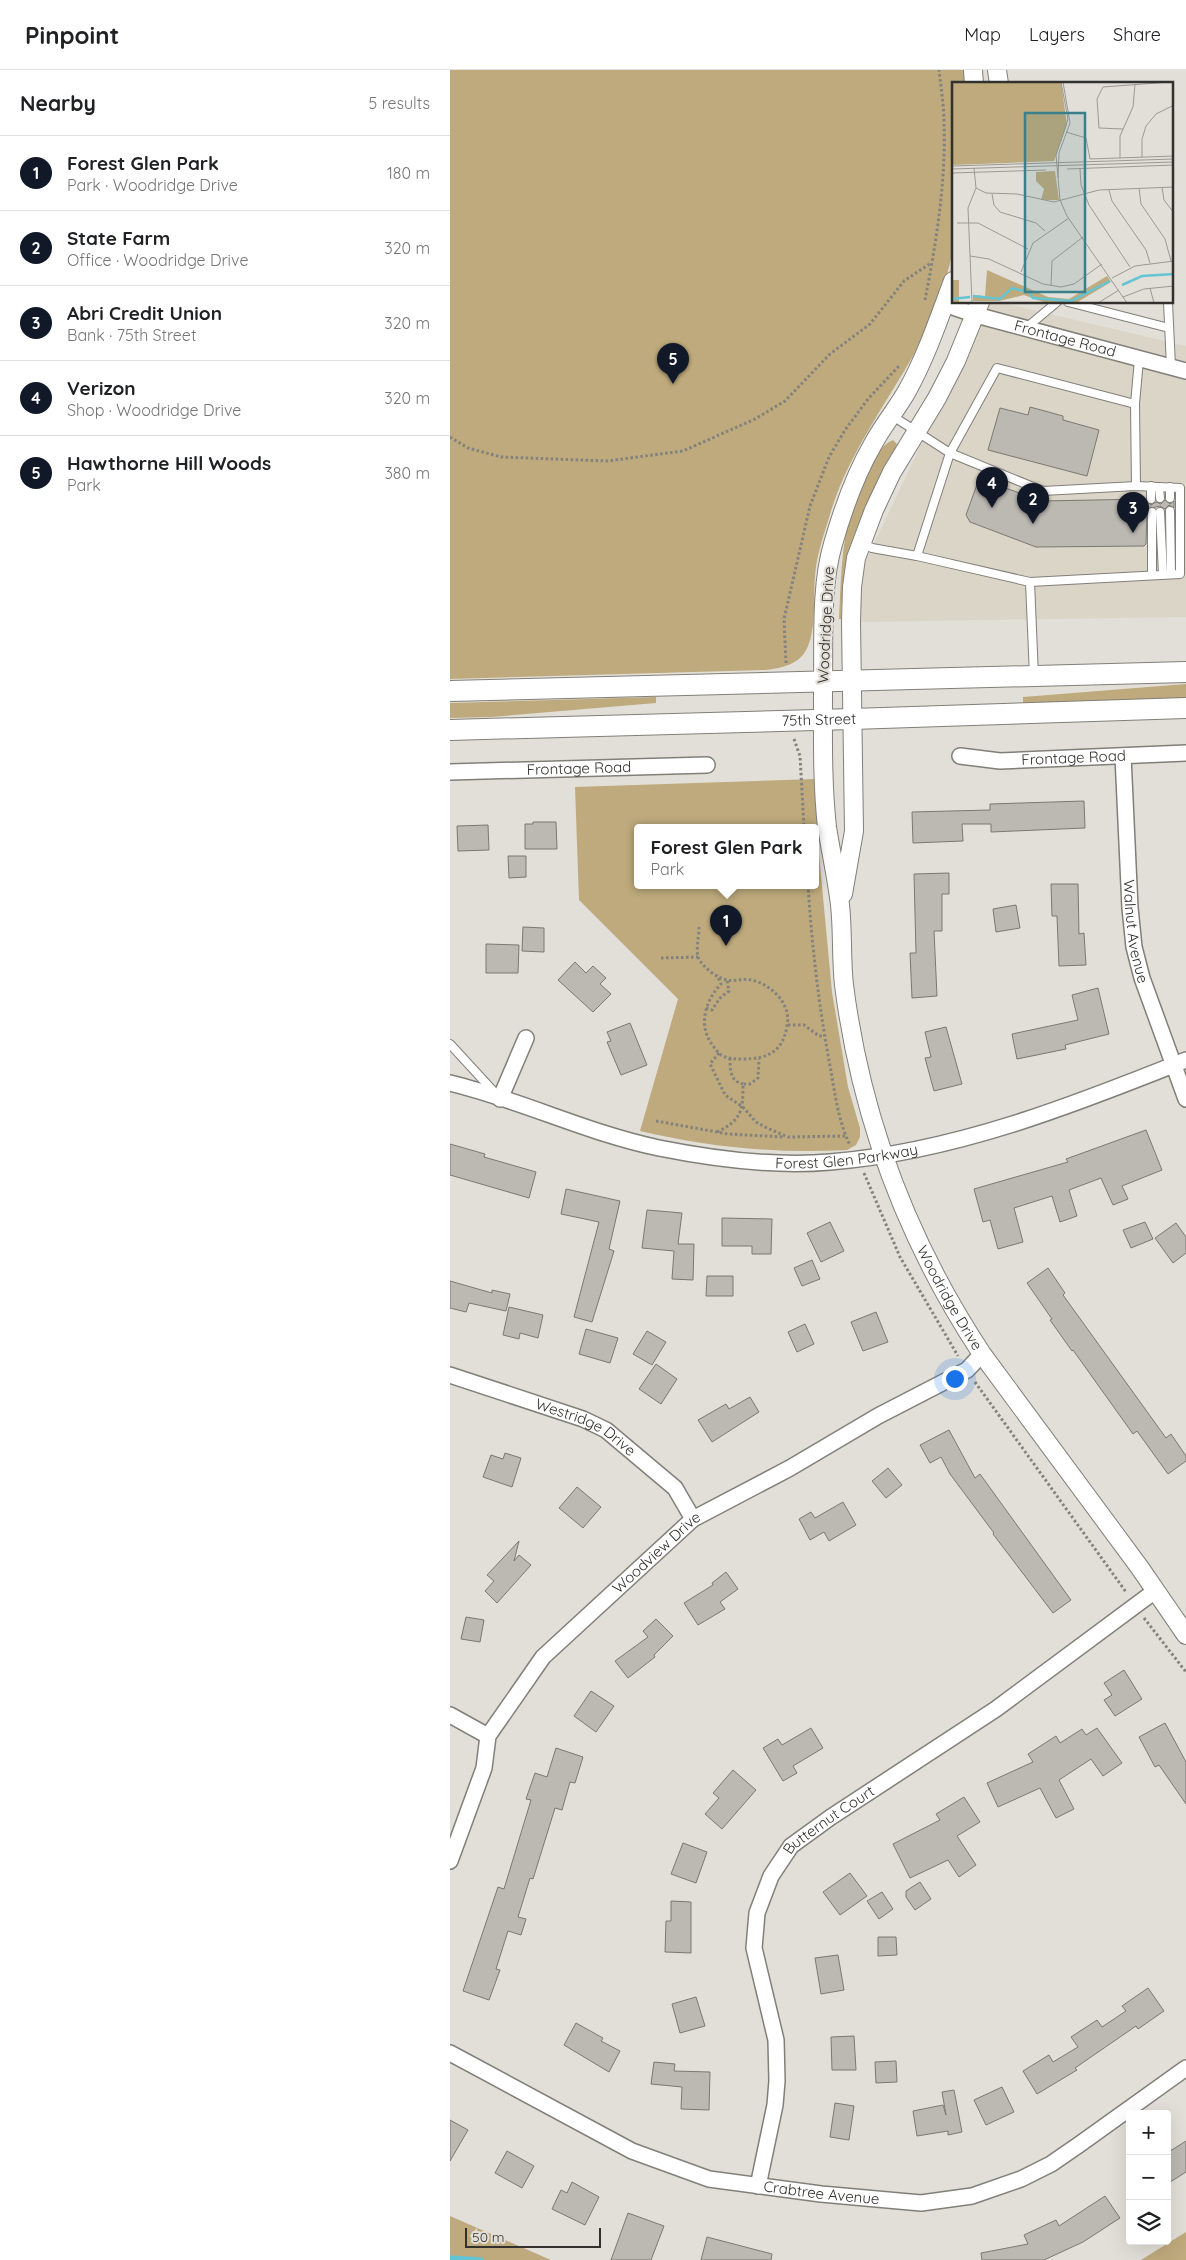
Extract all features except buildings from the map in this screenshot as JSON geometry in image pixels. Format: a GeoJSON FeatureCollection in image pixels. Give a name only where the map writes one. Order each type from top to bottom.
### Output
{"type":"FeatureCollection","features":[{"type":"Feature","properties":{"kind":"main road"},"geometry":{"type":"LineString","coordinates":[[450,692],[1186,672]]}},
{"type":"Feature","properties":{"kind":"main road","name":"75th Street"},"geometry":{"type":"LineString","coordinates":[[450,730],[852,720],[1186,708]]}},
{"type":"Feature","properties":{"kind":"street","name":"Woodridge Drive"},"geometry":{"type":"LineString","coordinates":[[952,286],[908,391],[874,441],[850,489],[832,546],[826,579],[823,720],[827,825],[840,906],[843,980],[847,1008],[864,1091],[884,1156],[908,1221],[928,1262],[982,1354],[1186,1634]]}},
{"type":"Feature","properties":{"kind":"street","name":"Frontage Road"},"geometry":{"type":"LineString","coordinates":[[944,304],[978,309],[1026,328],[1186,371]]}},
{"type":"Feature","properties":{"kind":"street","name":"Woodridge Drive"},"geometry":{"type":"LineString","coordinates":[[840,906],[854,831],[852,587],[861,543],[892,472],[956,361],[978,309]]}},
{"type":"Feature","properties":{"kind":"street","name":"Frontage Road"},"geometry":{"type":"LineString","coordinates":[[960,756],[1000,761],[1186,753]]}},
{"type":"Feature","properties":{"kind":"street","name":"Walnut Avenue"},"geometry":{"type":"LineString","coordinates":[[1123,756],[1130,908],[1134,947],[1142,978],[1180,1062],[1186,1099]]}},
{"type":"Feature","properties":{"kind":"street","name":"Frontage Road"},"geometry":{"type":"LineString","coordinates":[[450,772],[707,765]]}},
{"type":"Feature","properties":{"kind":"street"},"geometry":{"type":"LineString","coordinates":[[500,1099],[526,1038]]}},
{"type":"Feature","properties":{"kind":"street","name":"Forest Glen Parkway"},"geometry":{"type":"LineString","coordinates":[[450,1083],[606,1134],[658,1148],[725,1159],[798,1163],[884,1156],[968,1138],[1118,1087],[1180,1062]]}},
{"type":"Feature","properties":{"kind":"street","name":"Woodview Drive"},"geometry":{"type":"LineString","coordinates":[[450,1861],[484,1768],[488,1736],[543,1657],[693,1519],[790,1468],[878,1416],[967,1370],[982,1354]]}},
{"type":"Feature","properties":{"kind":"street","name":"Westridge Drive"},"geometry":{"type":"LineString","coordinates":[[450,1376],[583,1419],[606,1430],[675,1488],[693,1519]]}},
{"type":"Feature","properties":{"kind":"street","name":"Butternut Court"},"geometry":{"type":"LineString","coordinates":[[758,2186],[778,2082],[776,2040],[754,1948],[757,1913],[771,1876],[791,1846],[831,1816],[996,1709],[1155,1591]]}},
{"type":"Feature","properties":{"kind":"street"},"geometry":{"type":"LineString","coordinates":[[450,1715],[488,1736]]}},
{"type":"Feature","properties":{"kind":"street","name":"Crabtree Avenue"},"geometry":{"type":"LineString","coordinates":[[450,2053],[632,2151],[666,2166],[709,2179],[870,2199],[921,2203],[972,2196],[1022,2179],[1050,2164],[1186,2068]]}},
{"type":"Feature","properties":{"kind":"lane"},"geometry":{"type":"LineString","coordinates":[[1026,328],[1055,304]]}},
{"type":"Feature","properties":{"kind":"lane"},"geometry":{"type":"LineString","coordinates":[[1076,304],[1169,328]]}},
{"type":"Feature","properties":{"kind":"lane"},"geometry":{"type":"LineString","coordinates":[[1168,304],[1171,367]]}},
{"type":"Feature","properties":{"kind":"lane"},"geometry":{"type":"LineString","coordinates":[[1136,486],[1135,404],[1139,359]]}},
{"type":"Feature","properties":{"kind":"lane"},"geometry":{"type":"LineString","coordinates":[[917,556],[950,453],[997,368],[1135,404]]}},
{"type":"Feature","properties":{"kind":"lane"},"geometry":{"type":"LineString","coordinates":[[861,543],[872,548],[917,556],[1030,582],[1180,574],[1180,488],[1136,486],[1043,491],[950,453],[891,415]]}},
{"type":"Feature","properties":{"kind":"lane"},"geometry":{"type":"LineString","coordinates":[[1155,487],[1160,498]]}},
{"type":"Feature","properties":{"kind":"lane"},"geometry":{"type":"LineString","coordinates":[[1151,498],[1155,487]]}},
{"type":"Feature","properties":{"kind":"lane"},"geometry":{"type":"LineString","coordinates":[[1170,487],[1170,498]]}},
{"type":"Feature","properties":{"kind":"lane"},"geometry":{"type":"LineString","coordinates":[[1152,575],[1156,512],[1167,574]]}},
{"type":"Feature","properties":{"kind":"lane"},"geometry":{"type":"LineString","coordinates":[[1167,574],[1170,512]]}},
{"type":"Feature","properties":{"kind":"lane"},"geometry":{"type":"LineString","coordinates":[[1030,582],[1034,676]]}},
{"type":"Feature","properties":{"kind":"lane"},"geometry":{"type":"LineString","coordinates":[[450,1044],[500,1099]]}},
{"type":"Feature","properties":{"kind":"path"},"geometry":{"type":"LineString","coordinates":[[924,306],[941,188],[944,147],[944,123],[939,70]]}},
{"type":"Feature","properties":{"kind":"path"},"geometry":{"type":"LineString","coordinates":[[450,437],[468,448],[501,457],[607,460],[683,451],[755,419],[785,401],[830,354],[870,324],[904,281],[931,263]]}},
{"type":"Feature","properties":{"kind":"path"},"geometry":{"type":"LineString","coordinates":[[785,657],[784,619],[810,506],[829,457],[845,430],[868,399],[901,362]]}},
{"type":"Feature","properties":{"kind":"path"},"geometry":{"type":"LineString","coordinates":[[796,745],[800,756],[804,824]]}},
{"type":"Feature","properties":{"kind":"path"},"geometry":{"type":"LineString","coordinates":[[808,889],[812,940]]}},
{"type":"Feature","properties":{"kind":"path"},"geometry":{"type":"LineString","coordinates":[[699,926],[698,957],[709,970],[727,980],[749,979],[770,988],[781,1000],[787,1012],[788,1025],[783,1040],[776,1050],[759,1059],[730,1058],[718,1053],[709,1040],[704,1028],[706,1008],[721,984],[717,975]]}},
{"type":"Feature","properties":{"kind":"path"},"geometry":{"type":"LineString","coordinates":[[660,958],[698,957]]}},
{"type":"Feature","properties":{"kind":"path"},"geometry":{"type":"LineString","coordinates":[[706,1008],[712,1010],[720,998],[729,991],[727,980]]}},
{"type":"Feature","properties":{"kind":"path"},"geometry":{"type":"LineString","coordinates":[[788,1025],[804,1025],[819,1036],[824,1036]]}},
{"type":"Feature","properties":{"kind":"path"},"geometry":{"type":"LineString","coordinates":[[718,1053],[710,1064],[716,1080],[725,1095],[743,1107],[756,1122],[788,1137]]}},
{"type":"Feature","properties":{"kind":"path"},"geometry":{"type":"LineString","coordinates":[[730,1058],[732,1077],[736,1082],[743,1084],[750,1084],[758,1078],[759,1059]]}},
{"type":"Feature","properties":{"kind":"path"},"geometry":{"type":"LineString","coordinates":[[717,1132],[736,1120],[743,1107],[743,1084]]}},
{"type":"Feature","properties":{"kind":"path"},"geometry":{"type":"LineString","coordinates":[[656,1121],[717,1132],[788,1137],[845,1136]]}},
{"type":"Feature","properties":{"kind":"path"},"geometry":{"type":"LineString","coordinates":[[975,1382],[1127,1595]]}},
{"type":"Feature","properties":{"kind":"path"},"geometry":{"type":"LineString","coordinates":[[1144,1617],[1186,1672]]}},
{"type":"Feature","properties":{"kind":"shaded area"},"geometry":{"type":"Polygon","coordinates":[[[450,70],[965,70],[966,82],[952,82],[952,254],[944,286],[926,332],[871,425],[839,489],[817,560],[813,626],[809,644],[802,656],[792,663],[765,670],[450,679],[450,70]]]}},
{"type":"Feature","properties":{"kind":"shaded area"},"geometry":{"type":"Polygon","coordinates":[[[988,304],[1007,304],[1186,346],[1186,617],[861,622],[861,571],[988,304]]]}},
{"type":"Feature","properties":{"kind":"shaded area"},"geometry":{"type":"Polygon","coordinates":[[[893,440],[897,444],[896,449],[864,511],[849,550],[844,575],[841,619],[839,619],[844,547],[853,504],[878,454],[884,446],[893,440]]]}},
{"type":"Feature","properties":{"kind":"shaded area"},"geometry":{"type":"Polygon","coordinates":[[[1186,684],[1186,699],[1023,703],[1023,697],[1186,684]]]}},
{"type":"Feature","properties":{"kind":"shaded area"},"geometry":{"type":"Polygon","coordinates":[[[656,697],[656,703],[491,717],[450,718],[450,703],[656,697]]]}},
{"type":"Feature","properties":{"kind":"shaded area"},"geometry":{"type":"Polygon","coordinates":[[[816,779],[817,824],[634,824],[634,889],[819,889],[819,855],[832,992],[848,1087],[860,1128],[860,1137],[856,1145],[847,1150],[769,1150],[717,1145],[640,1131],[678,999],[579,900],[575,787],[816,779]]]}},
{"type":"Feature","properties":{"kind":"shaded area"},"geometry":{"type":"Polygon","coordinates":[[[450,2216],[551,2260],[450,2260],[450,2216]]]}},
{"type":"Feature","properties":{"kind":"shaded area"},"geometry":{"type":"Polygon","coordinates":[[[1186,2232],[1186,2260],[1141,2260],[1165,2245],[1171,2245],[1171,2241],[1186,2232]]]}},
{"type":"Feature","properties":{"kind":"waterway"},"geometry":{"type":"LineString","coordinates":[[450,2258],[481,2260]]}},
{"type":"Feature","properties":{"kind":"place","name":"Hawthorne Hill Woods"},"geometry":{"type":"Point","coordinates":[673,384]}},
{"type":"Feature","properties":{"kind":"place","name":"Verizon"},"geometry":{"type":"Point","coordinates":[992,508]}},
{"type":"Feature","properties":{"kind":"place","name":"State Farm"},"geometry":{"type":"Point","coordinates":[1033,524]}},
{"type":"Feature","properties":{"kind":"place","name":"Abri Credit Union"},"geometry":{"type":"Point","coordinates":[1133,533]}},
{"type":"Feature","properties":{"kind":"place","name":"Forest Glen Park"},"geometry":{"type":"Point","coordinates":[726,946]}}]}
